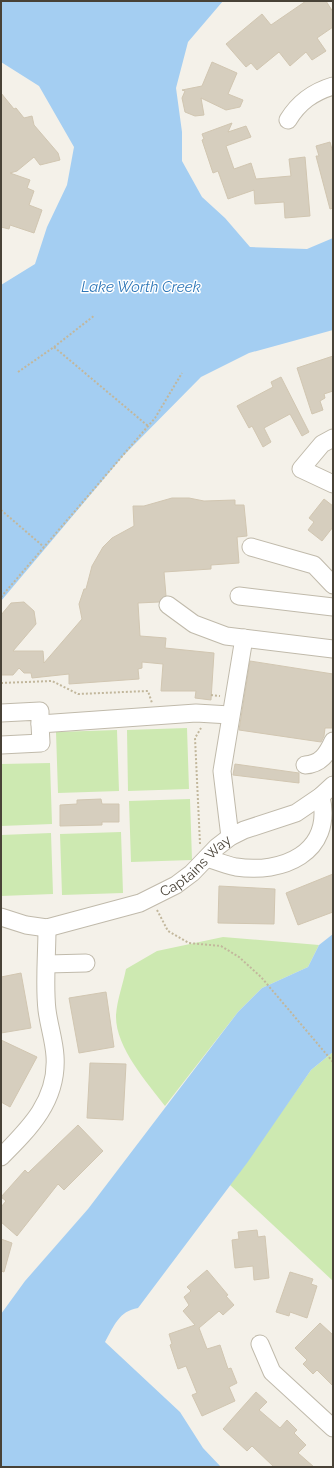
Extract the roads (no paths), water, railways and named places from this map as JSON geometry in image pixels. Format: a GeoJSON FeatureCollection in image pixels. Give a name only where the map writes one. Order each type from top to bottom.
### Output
{"type":"FeatureCollection","features":[{"type":"Feature","properties":{"kind":"street"},"geometry":{"type":"LineString","coordinates":[[288,120],[305,100],[319,91],[333,86]]}},
{"type":"Feature","properties":{"kind":"street"},"geometry":{"type":"LineString","coordinates":[[333,438],[322,444],[301,469],[333,484]]}},
{"type":"Feature","properties":{"kind":"street"},"geometry":{"type":"LineString","coordinates":[[251,547],[314,566],[333,585]]}},
{"type":"Feature","properties":{"kind":"street"},"geometry":{"type":"LineString","coordinates":[[239,596],[333,607]]}},
{"type":"Feature","properties":{"kind":"street"},"geometry":{"type":"LineString","coordinates":[[168,605],[191,622],[207,630],[226,636],[333,650]]}},
{"type":"Feature","properties":{"kind":"street"},"geometry":{"type":"LineString","coordinates":[[230,837],[222,771],[244,638]]}},
{"type":"Feature","properties":{"kind":"street"},"geometry":{"type":"LineString","coordinates":[[1,713],[40,711],[41,743],[1,745]]}},
{"type":"Feature","properties":{"kind":"street"},"geometry":{"type":"LineString","coordinates":[[40,724],[196,714],[230,716]]}},
{"type":"Feature","properties":{"kind":"street"},"geometry":{"type":"LineString","coordinates":[[305,765],[314,764],[321,760],[333,740]]}},
{"type":"Feature","properties":{"kind":"street"},"geometry":{"type":"LineString","coordinates":[[207,858],[236,867],[266,867],[294,862],[314,852],[324,839],[329,824],[327,791]]}},
{"type":"Feature","properties":{"kind":"street","name":"Captains Way"},"geometry":{"type":"LineString","coordinates":[[1,917],[21,924],[47,928],[140,903],[158,895],[192,873],[230,837],[244,830],[296,813],[327,791]]}},
{"type":"Feature","properties":{"kind":"street"},"geometry":{"type":"LineString","coordinates":[[1,1157],[39,1116],[47,1103],[52,1088],[55,1057],[47,1010],[47,928]]}},
{"type":"Feature","properties":{"kind":"street"},"geometry":{"type":"LineString","coordinates":[[47,964],[86,963]]}},
{"type":"Feature","properties":{"kind":"street"},"geometry":{"type":"LineString","coordinates":[[260,1344],[272,1372],[333,1428]]}},
{"type":"Feature","properties":{"kind":"water","name":"Lake Worth Creek"},"geometry":{"type":"Polygon","coordinates":[[[1,1],[223,1],[188,42],[176,88],[182,132],[182,161],[202,197],[225,218],[250,247],[307,249],[333,238],[333,330],[249,353],[201,377],[123,456],[1,601],[1,285],[35,264],[47,227],[67,185],[74,147],[39,86],[1,62],[1,1]]]}},
{"type":"Feature","properties":{"kind":"water"},"geometry":{"type":"Polygon","coordinates":[[[333,934],[333,1052],[311,1070],[247,1163],[138,1308],[126,1312],[118,1320],[105,1342],[180,1412],[203,1448],[221,1467],[1,1467],[1,1314],[25,1281],[88,1209],[238,1012],[262,988],[308,967],[319,945],[333,934]]]}}]}
